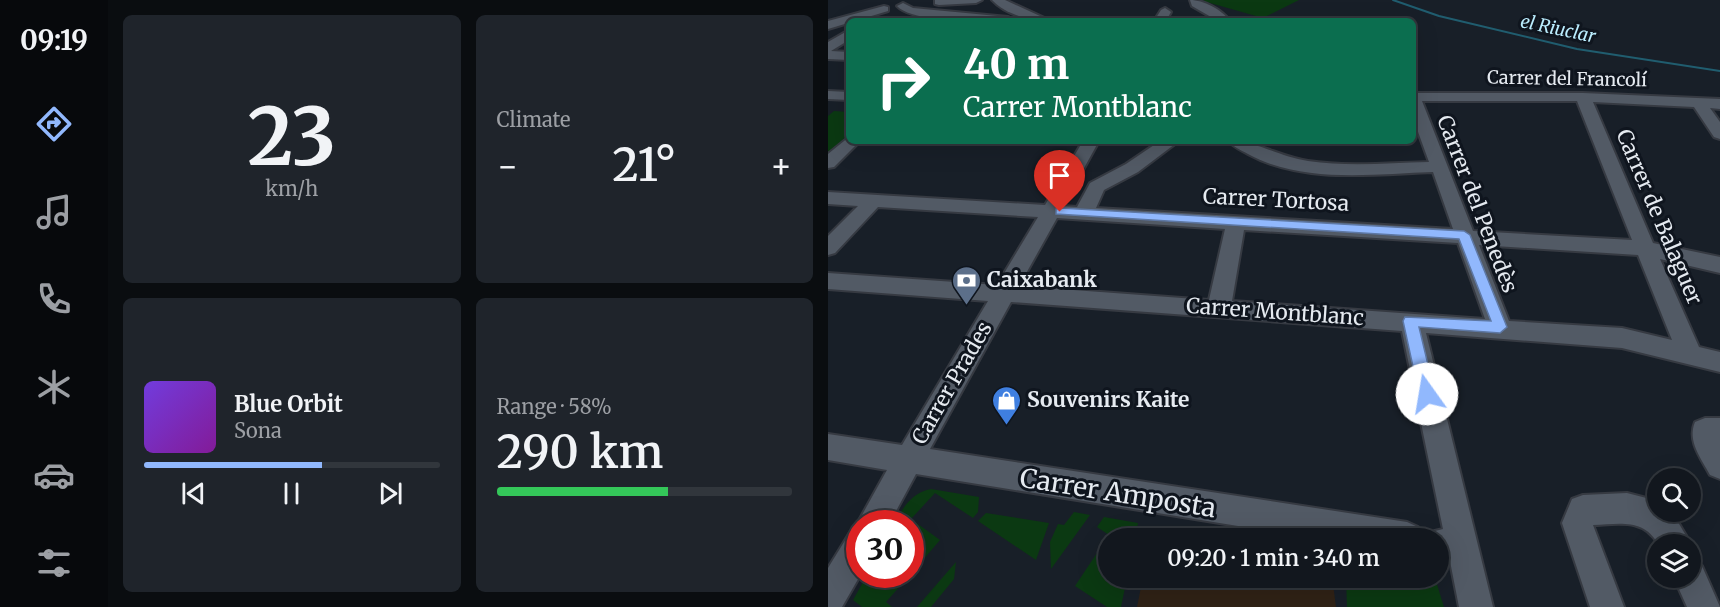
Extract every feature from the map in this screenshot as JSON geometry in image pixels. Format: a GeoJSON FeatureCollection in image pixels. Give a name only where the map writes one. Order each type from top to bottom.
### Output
{"type":"FeatureCollection","features":[{"type":"Feature","properties":{"kind":"street"},"geometry":{"type":"LineString","coordinates":[[864,18],[891,7],[976,0]]}},
{"type":"Feature","properties":{"kind":"street"},"geometry":{"type":"LineString","coordinates":[[998,0],[1006,6],[1037,18]]}},
{"type":"Feature","properties":{"kind":"street"},"geometry":{"type":"LineString","coordinates":[[1196,0],[1196,4],[1222,18]]}},
{"type":"Feature","properties":{"kind":"street"},"geometry":{"type":"LineString","coordinates":[[891,7],[929,14],[975,18]]}},
{"type":"Feature","properties":{"kind":"street"},"geometry":{"type":"LineString","coordinates":[[828,20],[846,25]]}},
{"type":"Feature","properties":{"kind":"street"},"geometry":{"type":"LineString","coordinates":[[828,25],[846,25]]}},
{"type":"Feature","properties":{"kind":"street"},"geometry":{"type":"LineString","coordinates":[[828,48],[846,26]]}},
{"type":"Feature","properties":{"kind":"street"},"geometry":{"type":"LineString","coordinates":[[828,55],[846,56]]}},
{"type":"Feature","properties":{"kind":"street"},"geometry":{"type":"LineString","coordinates":[[828,95],[846,96]]}},
{"type":"Feature","properties":{"kind":"street","name":"Carrer del Francolí"},"geometry":{"type":"LineString","coordinates":[[1416,97],[1584,97],[1720,104]]}},
{"type":"Feature","properties":{"kind":"street","name":"Carrer de Balaguer"},"geometry":{"type":"LineString","coordinates":[[1584,97],[1690,355]]}},
{"type":"Feature","properties":{"kind":"street"},"geometry":{"type":"LineString","coordinates":[[1699,103],[1720,134]]}},
{"type":"Feature","properties":{"kind":"street","name":"Carrer del Penedès"},"geometry":{"type":"LineString","coordinates":[[1416,105],[1500,327]]}},
{"type":"Feature","properties":{"kind":"street"},"geometry":{"type":"LineString","coordinates":[[828,163],[849,144]]}},
{"type":"Feature","properties":{"kind":"street","name":"Carrer Prades"},"geometry":{"type":"LineString","coordinates":[[880,510],[1088,144]]}},
{"type":"Feature","properties":{"kind":"street"},"geometry":{"type":"LineString","coordinates":[[1084,213],[1096,187],[1132,168],[1167,144]]}},
{"type":"Feature","properties":{"kind":"street"},"geometry":{"type":"LineString","coordinates":[[1243,144],[1263,156],[1301,167],[1438,167]]}},
{"type":"Feature","properties":{"kind":"street","name":"Carrer Tortosa"},"geometry":{"type":"LineString","coordinates":[[828,198],[1464,235],[1646,248],[1720,265]]}},
{"type":"Feature","properties":{"kind":"street"},"geometry":{"type":"LineString","coordinates":[[828,248],[873,201]]}},
{"type":"Feature","properties":{"kind":"street"},"geometry":{"type":"LineString","coordinates":[[1219,308],[1236,222]]}},
{"type":"Feature","properties":{"kind":"street","name":"Carrer Montblanc"},"geometry":{"type":"LineString","coordinates":[[828,281],[1500,327],[1622,338],[1720,362]]}},
{"type":"Feature","properties":{"kind":"street"},"geometry":{"type":"LineString","coordinates":[[1410,321],[1450,545],[1476,607]]}},
{"type":"Feature","properties":{"kind":"street"},"geometry":{"type":"LineString","coordinates":[[1720,431],[1705,431],[1706,440],[1720,465]]}},
{"type":"Feature","properties":{"kind":"street","name":"Carrer Amposta"},"geometry":{"type":"LineString","coordinates":[[828,447],[1343,528]]}},
{"type":"Feature","properties":{"kind":"street"},"geometry":{"type":"LineString","coordinates":[[1608,607],[1577,523],[1583,510],[1648,510],[1665,524],[1670,534]]}},
{"type":"Feature","properties":{"kind":"street"},"geometry":{"type":"LineString","coordinates":[[828,599],[846,569]]}},
{"type":"Feature","properties":{"kind":"street"},"geometry":{"type":"LineString","coordinates":[[1695,588],[1704,607]]}},
{"type":"Feature","properties":{"kind":"shaded area"},"geometry":{"type":"Polygon","coordinates":[[[1141,588],[1334,588],[1336,607],[1137,607],[1141,588]]]}},
{"type":"Feature","properties":{"kind":"green space"},"geometry":{"type":"Polygon","coordinates":[[[1299,0],[1263,18],[1203,1],[1299,0]]]}},
{"type":"Feature","properties":{"kind":"green space"},"geometry":{"type":"Polygon","coordinates":[[[834,111],[846,112],[846,137],[828,153],[828,116],[834,111]]]}},
{"type":"Feature","properties":{"kind":"green space"},"geometry":{"type":"Polygon","coordinates":[[[931,489],[979,497],[978,512],[973,518],[935,493],[919,510],[902,510],[913,497],[931,489]]]}},
{"type":"Feature","properties":{"kind":"green space"},"geometry":{"type":"Polygon","coordinates":[[[1074,512],[1090,515],[1051,569],[1050,542],[1058,524],[1064,525],[1074,512]]]}},
{"type":"Feature","properties":{"kind":"green space"},"geometry":{"type":"Polygon","coordinates":[[[986,513],[1049,523],[1036,560],[978,521],[986,513]]]}},
{"type":"Feature","properties":{"kind":"green space"},"geometry":{"type":"Polygon","coordinates":[[[1104,517],[1138,523],[1137,528],[1097,527],[1104,517]]]}},
{"type":"Feature","properties":{"kind":"green space"},"geometry":{"type":"Polygon","coordinates":[[[924,528],[940,540],[924,559],[924,528]]]}},
{"type":"Feature","properties":{"kind":"green space"},"geometry":{"type":"Polygon","coordinates":[[[1098,552],[1098,588],[1125,588],[1121,607],[1107,607],[1075,586],[1098,552]]]}},
{"type":"Feature","properties":{"kind":"green space"},"geometry":{"type":"Polygon","coordinates":[[[956,562],[954,579],[931,607],[917,607],[956,562]]]}},
{"type":"Feature","properties":{"kind":"green space"},"geometry":{"type":"Polygon","coordinates":[[[860,588],[898,588],[886,602],[892,607],[862,607],[853,600],[860,588]]]}},
{"type":"Feature","properties":{"kind":"green space"},"geometry":{"type":"Polygon","coordinates":[[[1346,588],[1438,588],[1444,607],[1347,607],[1346,588]]]}},
{"type":"Feature","properties":{"kind":"waterway","name":"el Riuclar"},"geometry":{"type":"LineString","coordinates":[[1393,0],[1439,16],[1577,49],[1720,71]]}},
{"type":"Feature","properties":{"kind":"place","name":"Caixabank"},"geometry":{"type":"Point","coordinates":[966,306]}},
{"type":"Feature","properties":{"kind":"place","name":"Souvenirs Kaite"},"geometry":{"type":"Point","coordinates":[1006,426]}},
{"type":"Feature","properties":{"kind":"route"},"geometry":{"type":"LineString","coordinates":[[1060,212],[1464,235],[1500,327],[1410,321],[1427,394]]}}]}
